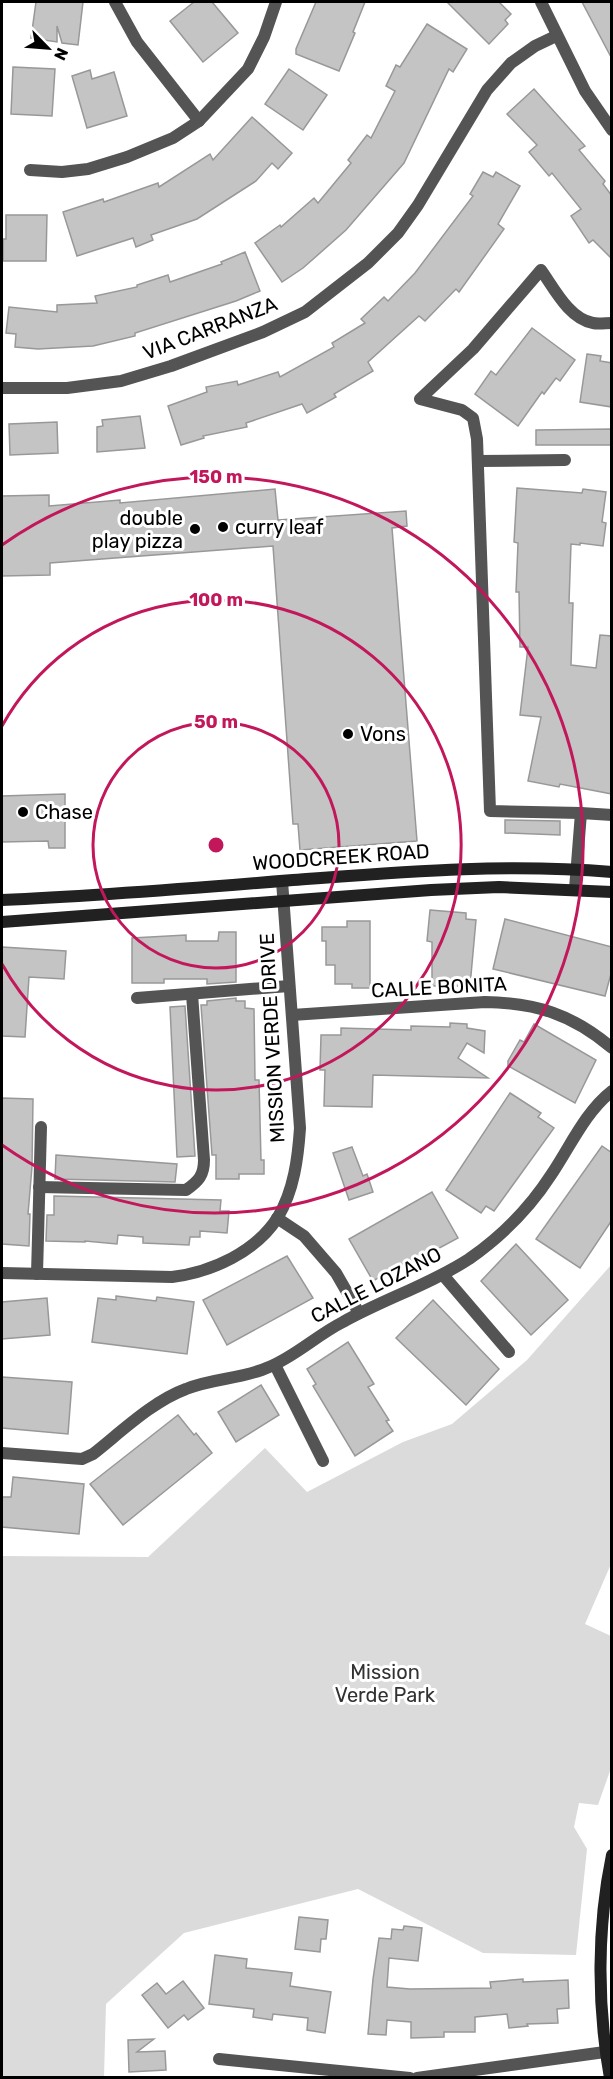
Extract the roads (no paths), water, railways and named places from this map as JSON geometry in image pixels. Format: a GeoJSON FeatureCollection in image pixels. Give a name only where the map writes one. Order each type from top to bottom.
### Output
{"type":"FeatureCollection","features":[{"type":"Feature","properties":{"kind":"main road","name":"WOODCREEK ROAD"},"geometry":{"type":"LineString","coordinates":[[2,900],[105,896],[473,867],[612,872]]}},
{"type":"Feature","properties":{"kind":"main road","name":"WOODCREEK ROAD"},"geometry":{"type":"LineString","coordinates":[[2,922],[488,888],[575,889],[612,892]]}},
{"type":"Feature","properties":{"kind":"main road"},"geometry":{"type":"LineString","coordinates":[[610,2078],[600,1975],[605,1886],[612,1855]]}},
{"type":"Feature","properties":{"kind":"street"},"geometry":{"type":"LineString","coordinates":[[115,2],[137,42],[199,121]]}},
{"type":"Feature","properties":{"kind":"street"},"geometry":{"type":"LineString","coordinates":[[30,170],[62,172],[88,169],[127,157],[173,138],[199,121],[248,69],[264,38],[276,2]]}},
{"type":"Feature","properties":{"kind":"street"},"geometry":{"type":"LineString","coordinates":[[541,2],[585,91],[612,130]]}},
{"type":"Feature","properties":{"kind":"street","name":"VIA CARRANZA"},"geometry":{"type":"LineString","coordinates":[[2,388],[67,388],[120,381],[171,366],[253,336],[305,312],[368,263],[398,233],[418,205],[487,90],[511,63],[535,46],[556,36]]}},
{"type":"Feature","properties":{"kind":"street"},"geometry":{"type":"LineString","coordinates":[[612,323],[592,323],[579,317],[564,303],[541,270],[473,348],[420,399],[462,410],[473,418],[477,440],[490,811],[612,815]]}},
{"type":"Feature","properties":{"kind":"street"},"geometry":{"type":"LineString","coordinates":[[478,461],[565,460]]}},
{"type":"Feature","properties":{"kind":"street"},"geometry":{"type":"LineString","coordinates":[[575,889],[581,813]]}},
{"type":"Feature","properties":{"kind":"street","name":"MISSION VERDE DRIVE"},"geometry":{"type":"LineString","coordinates":[[2,1273],[172,1277],[187,1275],[218,1266],[239,1253],[277,1218],[296,1165],[300,1128],[282,881]]}},
{"type":"Feature","properties":{"kind":"street"},"geometry":{"type":"LineString","coordinates":[[137,998],[289,986]]}},
{"type":"Feature","properties":{"kind":"street"},"geometry":{"type":"LineString","coordinates":[[39,1187],[186,1190],[197,1182],[204,1171],[204,1160],[192,994]]}},
{"type":"Feature","properties":{"kind":"street","name":"CALLE BONITA"},"geometry":{"type":"LineString","coordinates":[[292,1015],[485,1002],[516,1003],[554,1012],[574,1021],[594,1032],[612,1048]]}},
{"type":"Feature","properties":{"kind":"street","name":"CALLE LOZANO"},"geometry":{"type":"LineString","coordinates":[[2,1453],[82,1459],[93,1454],[166,1398],[202,1383],[261,1371],[358,1313],[443,1275],[487,1246],[530,1206],[586,1119],[602,1098],[612,1091]]}},
{"type":"Feature","properties":{"kind":"street"},"geometry":{"type":"LineString","coordinates":[[37,1274],[41,1127]]}},
{"type":"Feature","properties":{"kind":"street"},"geometry":{"type":"LineString","coordinates":[[277,1218],[304,1236],[323,1258],[336,1274],[358,1313]]}},
{"type":"Feature","properties":{"kind":"street"},"geometry":{"type":"LineString","coordinates":[[443,1275],[509,1352]]}},
{"type":"Feature","properties":{"kind":"street"},"geometry":{"type":"LineString","coordinates":[[274,1365],[323,1461]]}},
{"type":"Feature","properties":{"kind":"street"},"geometry":{"type":"LineString","coordinates":[[417,2078],[608,2052]]}},
{"type":"Feature","properties":{"kind":"street"},"geometry":{"type":"LineString","coordinates":[[219,2059],[410,2078]]}},
{"type":"Feature","properties":{"kind":"place","name":"curry leaf"},"geometry":{"type":"Point","coordinates":[223,527]}},
{"type":"Feature","properties":{"kind":"place","name":"double play pizza"},"geometry":{"type":"Point","coordinates":[195,529]}},
{"type":"Feature","properties":{"kind":"place","name":"Vons"},"geometry":{"type":"Point","coordinates":[348,734]}},
{"type":"Feature","properties":{"kind":"place","name":"Chase"},"geometry":{"type":"Point","coordinates":[23,812]}},
{"type":"Feature","properties":{"kind":"park label","name":"Mission Verde Park"},"geometry":{"type":"Point","coordinates":[385,1684]}}]}
